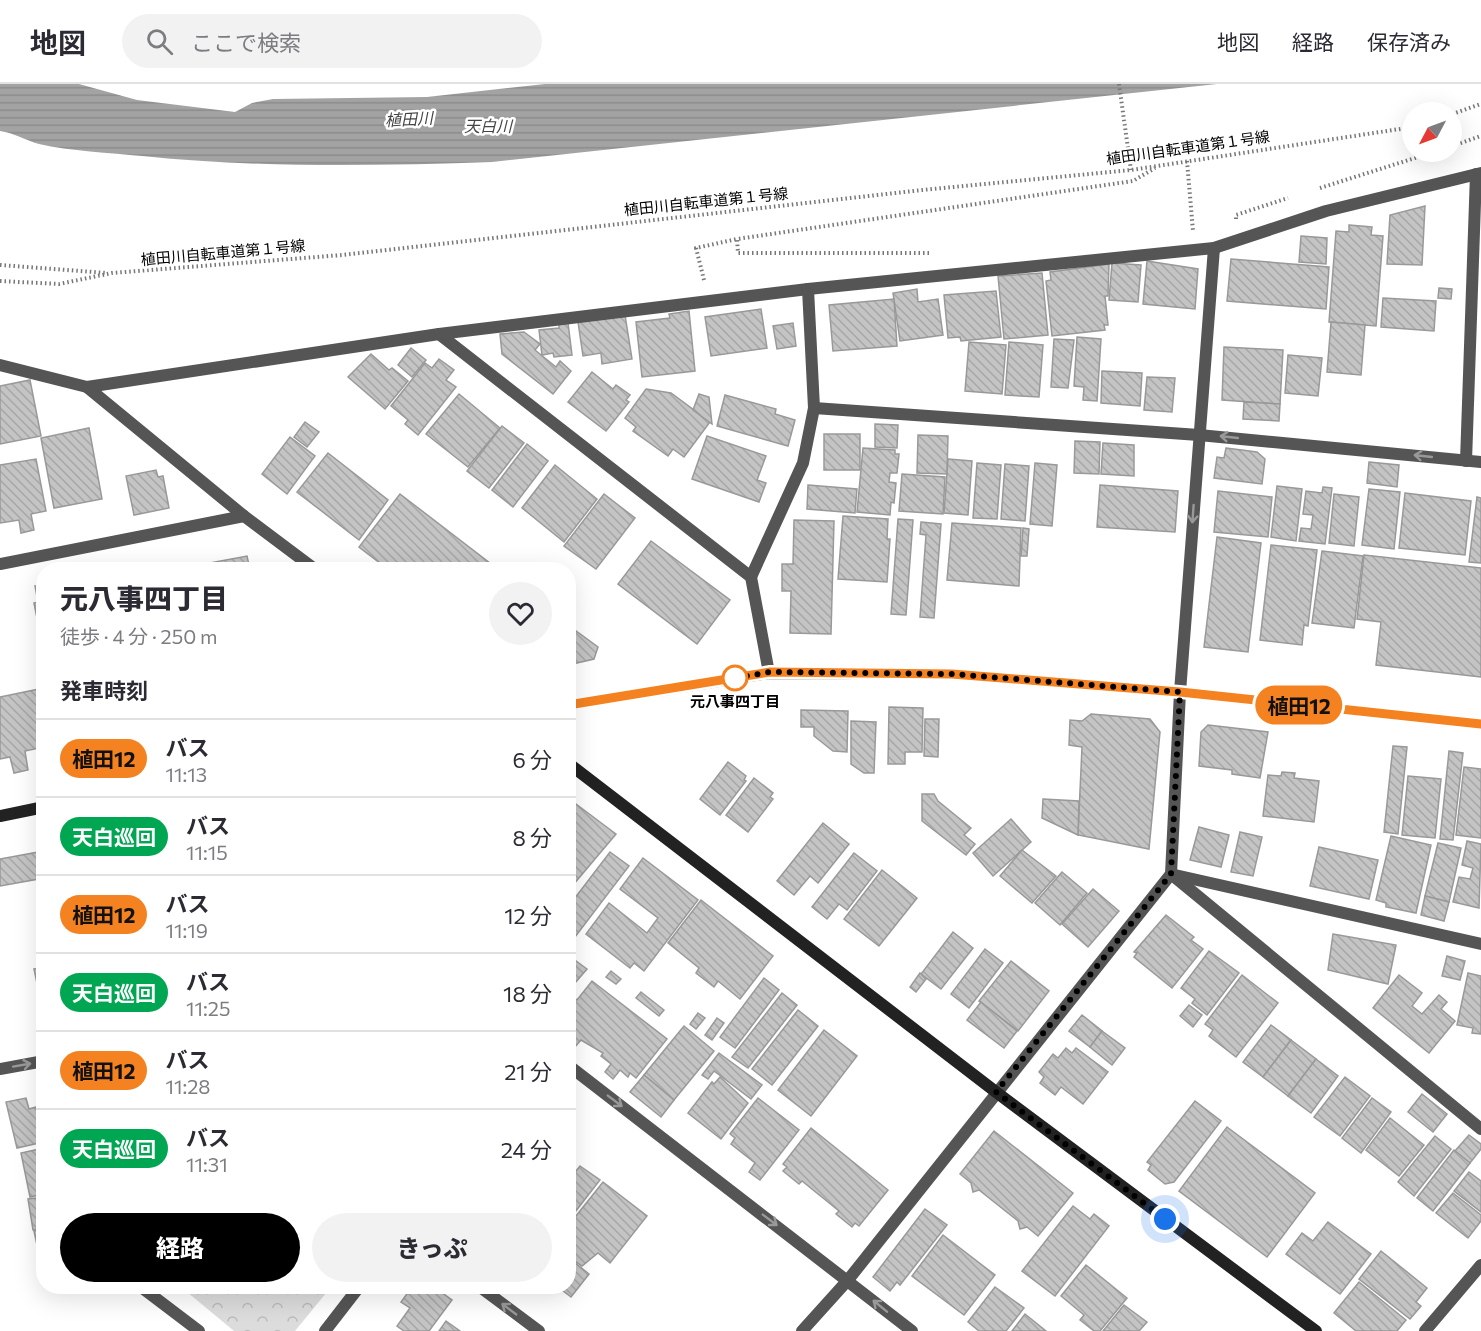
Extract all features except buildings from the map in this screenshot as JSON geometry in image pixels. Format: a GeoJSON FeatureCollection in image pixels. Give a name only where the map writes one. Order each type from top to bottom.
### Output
{"type":"FeatureCollection","features":[{"type":"Feature","properties":{"kind":"street"},"geometry":{"type":"LineString","coordinates":[[0,365],[87,387],[439,334],[808,289],[1214,248],[1326,211],[1479,173],[1466,461]]}},
{"type":"Feature","properties":{"kind":"street"},"geometry":{"type":"LineString","coordinates":[[802,1331],[848,1280],[1171,874],[1180,692],[1214,248]]}},
{"type":"Feature","properties":{"kind":"street"},"geometry":{"type":"LineString","coordinates":[[770,672],[751,576],[803,463],[814,408],[808,289]]}},
{"type":"Feature","properties":{"kind":"street"},"geometry":{"type":"LineString","coordinates":[[439,334],[751,576]]}},
{"type":"Feature","properties":{"kind":"street"},"geometry":{"type":"LineString","coordinates":[[87,387],[244,516],[305,562]]}},
{"type":"Feature","properties":{"kind":"street"},"geometry":{"type":"LineString","coordinates":[[814,408],[1199,435],[1481,462]]}},
{"type":"Feature","properties":{"kind":"street"},"geometry":{"type":"LineString","coordinates":[[0,564],[244,516]]}},
{"type":"Feature","properties":{"kind":"street"},"geometry":{"type":"LineString","coordinates":[[576,704],[770,672],[952,674],[1180,692],[1481,724]]}},
{"type":"Feature","properties":{"kind":"street"},"geometry":{"type":"LineString","coordinates":[[576,770],[996,1092],[1316,1331]]}},
{"type":"Feature","properties":{"kind":"street"},"geometry":{"type":"LineString","coordinates":[[0,816],[36,809]]}},
{"type":"Feature","properties":{"kind":"street"},"geometry":{"type":"LineString","coordinates":[[1171,874],[1481,944]]}},
{"type":"Feature","properties":{"kind":"street"},"geometry":{"type":"LineString","coordinates":[[1171,874],[1481,1128]]}},
{"type":"Feature","properties":{"kind":"street"},"geometry":{"type":"LineString","coordinates":[[0,1069],[36,1062]]}},
{"type":"Feature","properties":{"kind":"street"},"geometry":{"type":"LineString","coordinates":[[576,1071],[912,1331]]}},
{"type":"Feature","properties":{"kind":"street"},"geometry":{"type":"LineString","coordinates":[[1425,1331],[1481,1265]]}},
{"type":"Feature","properties":{"kind":"street"},"geometry":{"type":"LineString","coordinates":[[150,1294],[199,1331]]}},
{"type":"Feature","properties":{"kind":"street"},"geometry":{"type":"LineString","coordinates":[[325,1331],[354,1294]]}},
{"type":"Feature","properties":{"kind":"street"},"geometry":{"type":"LineString","coordinates":[[489,1294],[539,1331]]}},
{"type":"Feature","properties":{"kind":"path"},"geometry":{"type":"LineString","coordinates":[[1119,84],[1131,170]]}},
{"type":"Feature","properties":{"kind":"path"},"geometry":{"type":"LineString","coordinates":[[1462,111],[1481,104]]}},
{"type":"Feature","properties":{"kind":"path","name":"植田川自転車道第１号線"},"geometry":{"type":"LineString","coordinates":[[0,281],[59,284],[112,273],[342,255],[922,190],[1131,170],[1402,129]]}},
{"type":"Feature","properties":{"kind":"path"},"geometry":{"type":"LineString","coordinates":[[1462,143],[1481,136]]}},
{"type":"Feature","properties":{"kind":"path"},"geometry":{"type":"LineString","coordinates":[[1187,161],[1195,250]]}},
{"type":"Feature","properties":{"kind":"path"},"geometry":{"type":"LineString","coordinates":[[710,301],[696,248],[737,239],[1133,182],[1158,166]]}},
{"type":"Feature","properties":{"kind":"path"},"geometry":{"type":"LineString","coordinates":[[737,239],[738,253],[933,253],[938,276]]}},
{"type":"Feature","properties":{"kind":"path"},"geometry":{"type":"LineString","coordinates":[[0,265],[112,273]]}},
{"type":"Feature","properties":{"kind":"green space"},"geometry":{"type":"Polygon","coordinates":[[[189,1294],[325,1294],[295,1331],[234,1331],[189,1294]]]}},
{"type":"Feature","properties":{"kind":"water","name":"天白川"},"geometry":{"type":"Polygon","coordinates":[[[0,84],[79,84],[137,100],[235,112],[252,103],[273,99],[427,97],[545,84],[1217,84],[492,162],[361,165],[230,163],[77,150],[39,144],[0,131],[0,84]]]}},
{"type":"Feature","properties":{"kind":"bus line","name":"植田12"},"geometry":{"type":"LineString","coordinates":[[576,704],[770,672],[952,674],[1180,692],[1481,724]]}},
{"type":"Feature","properties":{"kind":"place","name":"元八事四丁目"},"geometry":{"type":"Point","coordinates":[735,678]}},
{"type":"Feature","properties":{"kind":"route"},"geometry":{"type":"LineString","coordinates":[[735,678],[725,680],[770,672],[952,674],[1180,692],[1171,874],[996,1092],[1165,1219]]}},
{"type":"Feature","properties":{"kind":"water label","name":"植田川"},"geometry":{"type":"Point","coordinates":[409,119]}}]}
